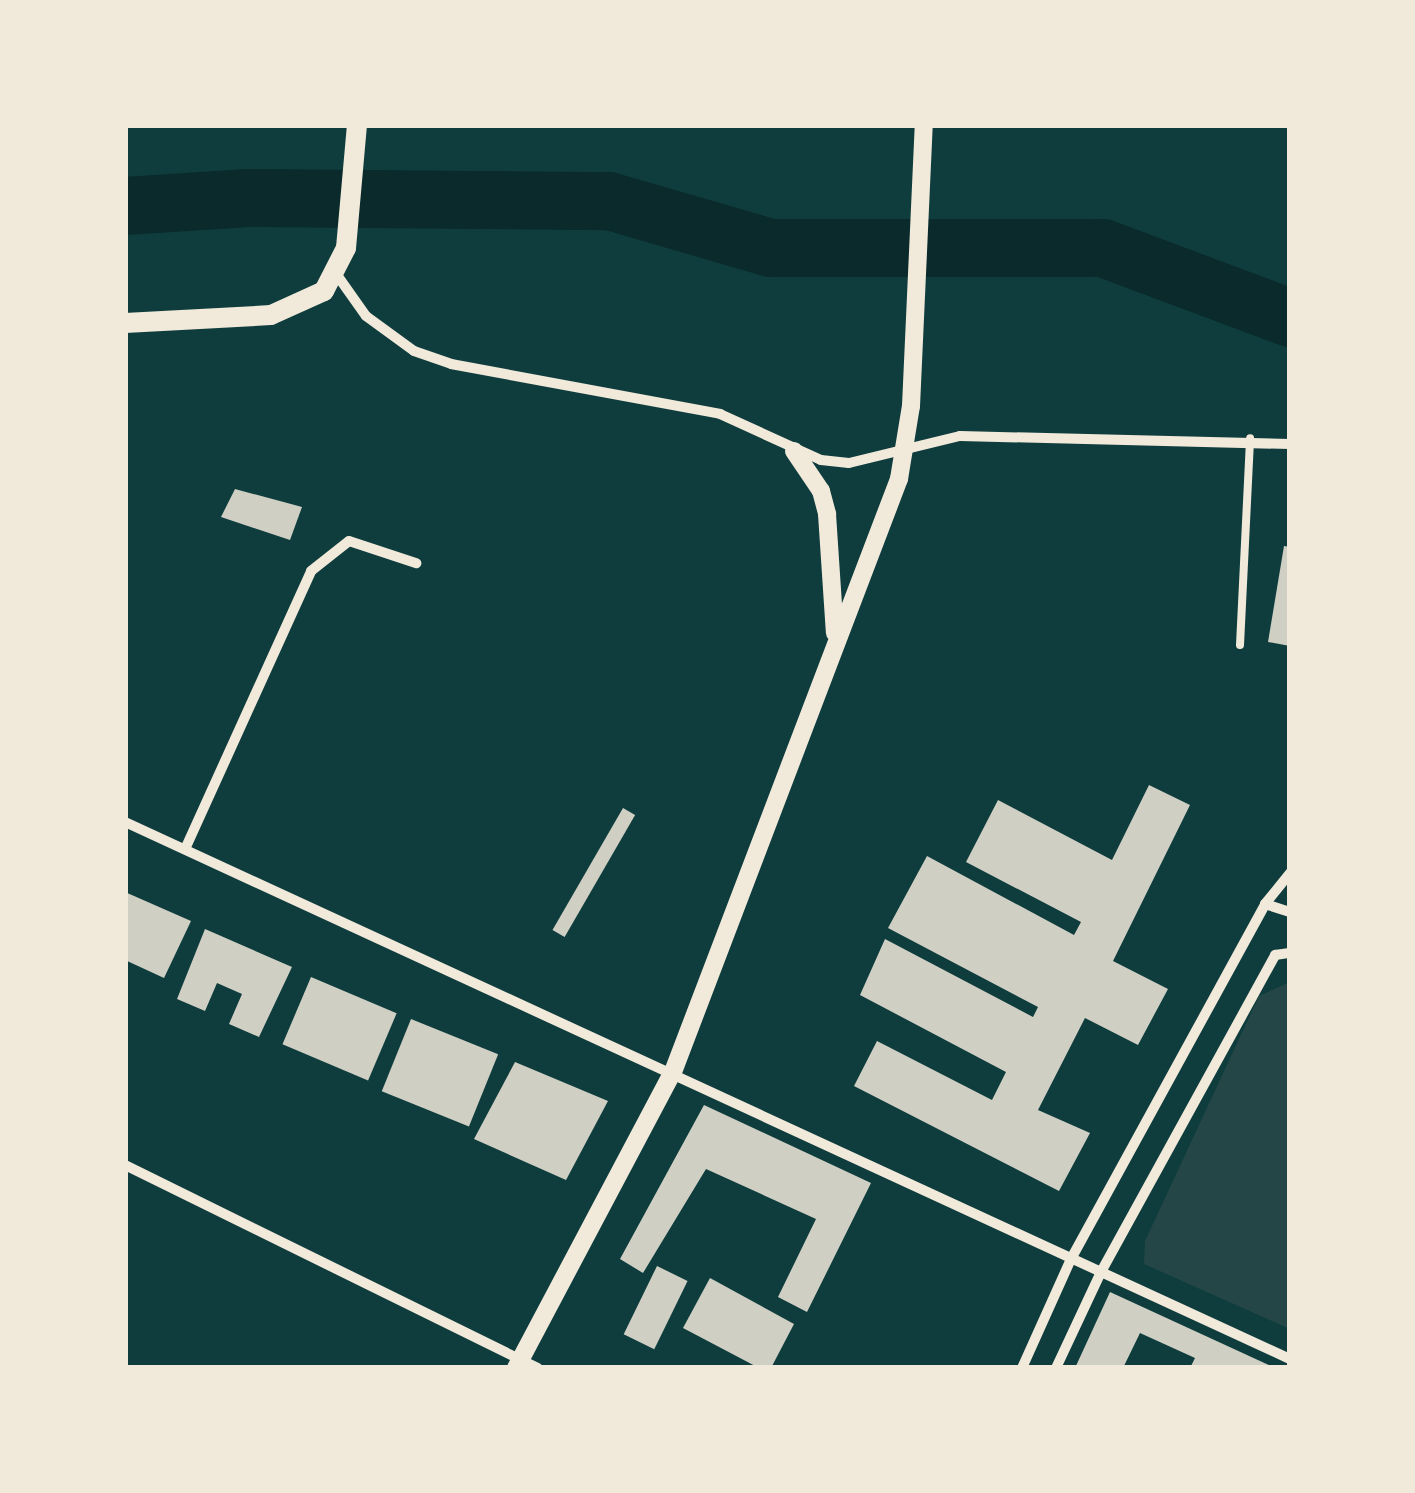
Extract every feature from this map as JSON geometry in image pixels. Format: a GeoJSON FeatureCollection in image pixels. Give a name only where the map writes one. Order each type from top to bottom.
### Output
{"type":"FeatureCollection","features":[{"type":"Feature","properties":{"kind":"main road"},"geometry":{"type":"LineString","coordinates":[[125,323],[289,311],[337,275],[348,220],[356,125]]}},
{"type":"Feature","properties":{"kind":"street"},"geometry":{"type":"LineString","coordinates":[[125,1164],[525,1365],[673,1072],[835,638],[899,480],[910,406],[924,125]]}},
{"type":"Feature","properties":{"kind":"street"},"geometry":{"type":"LineString","coordinates":[[337,275],[366,316],[414,352],[451,364],[720,414],[794,450],[849,463],[960,436],[1250,438],[1290,444]]}},
{"type":"Feature","properties":{"kind":"street"},"geometry":{"type":"LineString","coordinates":[[794,450],[822,491],[835,638]]}},
{"type":"Feature","properties":{"kind":"street"},"geometry":{"type":"LineString","coordinates":[[186,847],[312,571],[349,541],[416,563]]}},
{"type":"Feature","properties":{"kind":"street"},"geometry":{"type":"LineString","coordinates":[[125,822],[1290,1360]]}},
{"type":"Feature","properties":{"kind":"street"},"geometry":{"type":"LineString","coordinates":[[1022,1368],[1071,1258],[1265,904],[1290,873]]}},
{"type":"Feature","properties":{"kind":"street"},"geometry":{"type":"LineString","coordinates":[[1265,904],[1290,912]]}},
{"type":"Feature","properties":{"kind":"street"},"geometry":{"type":"LineString","coordinates":[[1056,1368],[1101,1272],[1276,955],[1290,953]]}},
{"type":"Feature","properties":{"kind":"lane"},"geometry":{"type":"LineString","coordinates":[[1240,645],[1250,438]]}},
{"type":"Feature","properties":{"kind":"shaded area"},"geometry":{"type":"Polygon","coordinates":[[[1290,982],[1290,1329],[1144,1264],[1145,1241],[1259,996],[1290,982]]]}},
{"type":"Feature","properties":{"kind":"building"},"geometry":{"type":"Polygon","coordinates":[[[235,489],[302,507],[290,540],[221,517],[235,489]]]}},
{"type":"Feature","properties":{"kind":"building"},"geometry":{"type":"Polygon","coordinates":[[[1284,546],[1290,547],[1290,646],[1268,642],[1284,546]]]}},
{"type":"Feature","properties":{"kind":"building"},"geometry":{"type":"Polygon","coordinates":[[[1149,785],[1190,805],[1113,961],[1168,989],[1138,1045],[1085,1018],[1038,1110],[1090,1133],[1059,1191],[854,1086],[877,1041],[992,1100],[1006,1072],[860,995],[885,939],[1033,1017],[1038,1007],[888,928],[927,856],[1074,935],[1081,922],[966,862],[998,800],[1112,860],[1149,785]]]}},
{"type":"Feature","properties":{"kind":"building"},"geometry":{"type":"Polygon","coordinates":[[[623,808],[635,815],[565,937],[552,930],[623,808]]]}},
{"type":"Feature","properties":{"kind":"building"},"geometry":{"type":"Polygon","coordinates":[[[125,892],[191,921],[164,978],[125,960],[125,892]]]}},
{"type":"Feature","properties":{"kind":"building"},"geometry":{"type":"Polygon","coordinates":[[[205,929],[292,967],[259,1037],[229,1024],[242,994],[217,983],[205,1011],[177,999],[205,929]]]}},
{"type":"Feature","properties":{"kind":"building"},"geometry":{"type":"Polygon","coordinates":[[[311,977],[397,1013],[368,1081],[282,1044],[311,977]]]}},
{"type":"Feature","properties":{"kind":"building"},"geometry":{"type":"Polygon","coordinates":[[[411,1019],[498,1054],[469,1127],[382,1091],[411,1019]]]}},
{"type":"Feature","properties":{"kind":"building"},"geometry":{"type":"Polygon","coordinates":[[[515,1062],[608,1101],[566,1180],[474,1139],[515,1062]]]}},
{"type":"Feature","properties":{"kind":"building"},"geometry":{"type":"Polygon","coordinates":[[[704,1105],[871,1183],[807,1312],[778,1297],[816,1219],[706,1169],[643,1273],[620,1259],[704,1105]]]}},
{"type":"Feature","properties":{"kind":"building"},"geometry":{"type":"Polygon","coordinates":[[[657,1266],[688,1281],[654,1349],[624,1334],[657,1266]]]}},
{"type":"Feature","properties":{"kind":"building"},"geometry":{"type":"Polygon","coordinates":[[[710,1278],[794,1324],[771,1368],[759,1368],[683,1328],[710,1278]]]}},
{"type":"Feature","properties":{"kind":"building"},"geometry":{"type":"Polygon","coordinates":[[[1110,1292],[1275,1368],[1190,1368],[1195,1358],[1140,1333],[1123,1368],[1075,1368],[1110,1292]]]}},
{"type":"Feature","properties":{"kind":"waterway"},"geometry":{"type":"LineString","coordinates":[[125,206],[249,198],[609,201],[771,248],[1103,248],[1290,318]]}}]}
